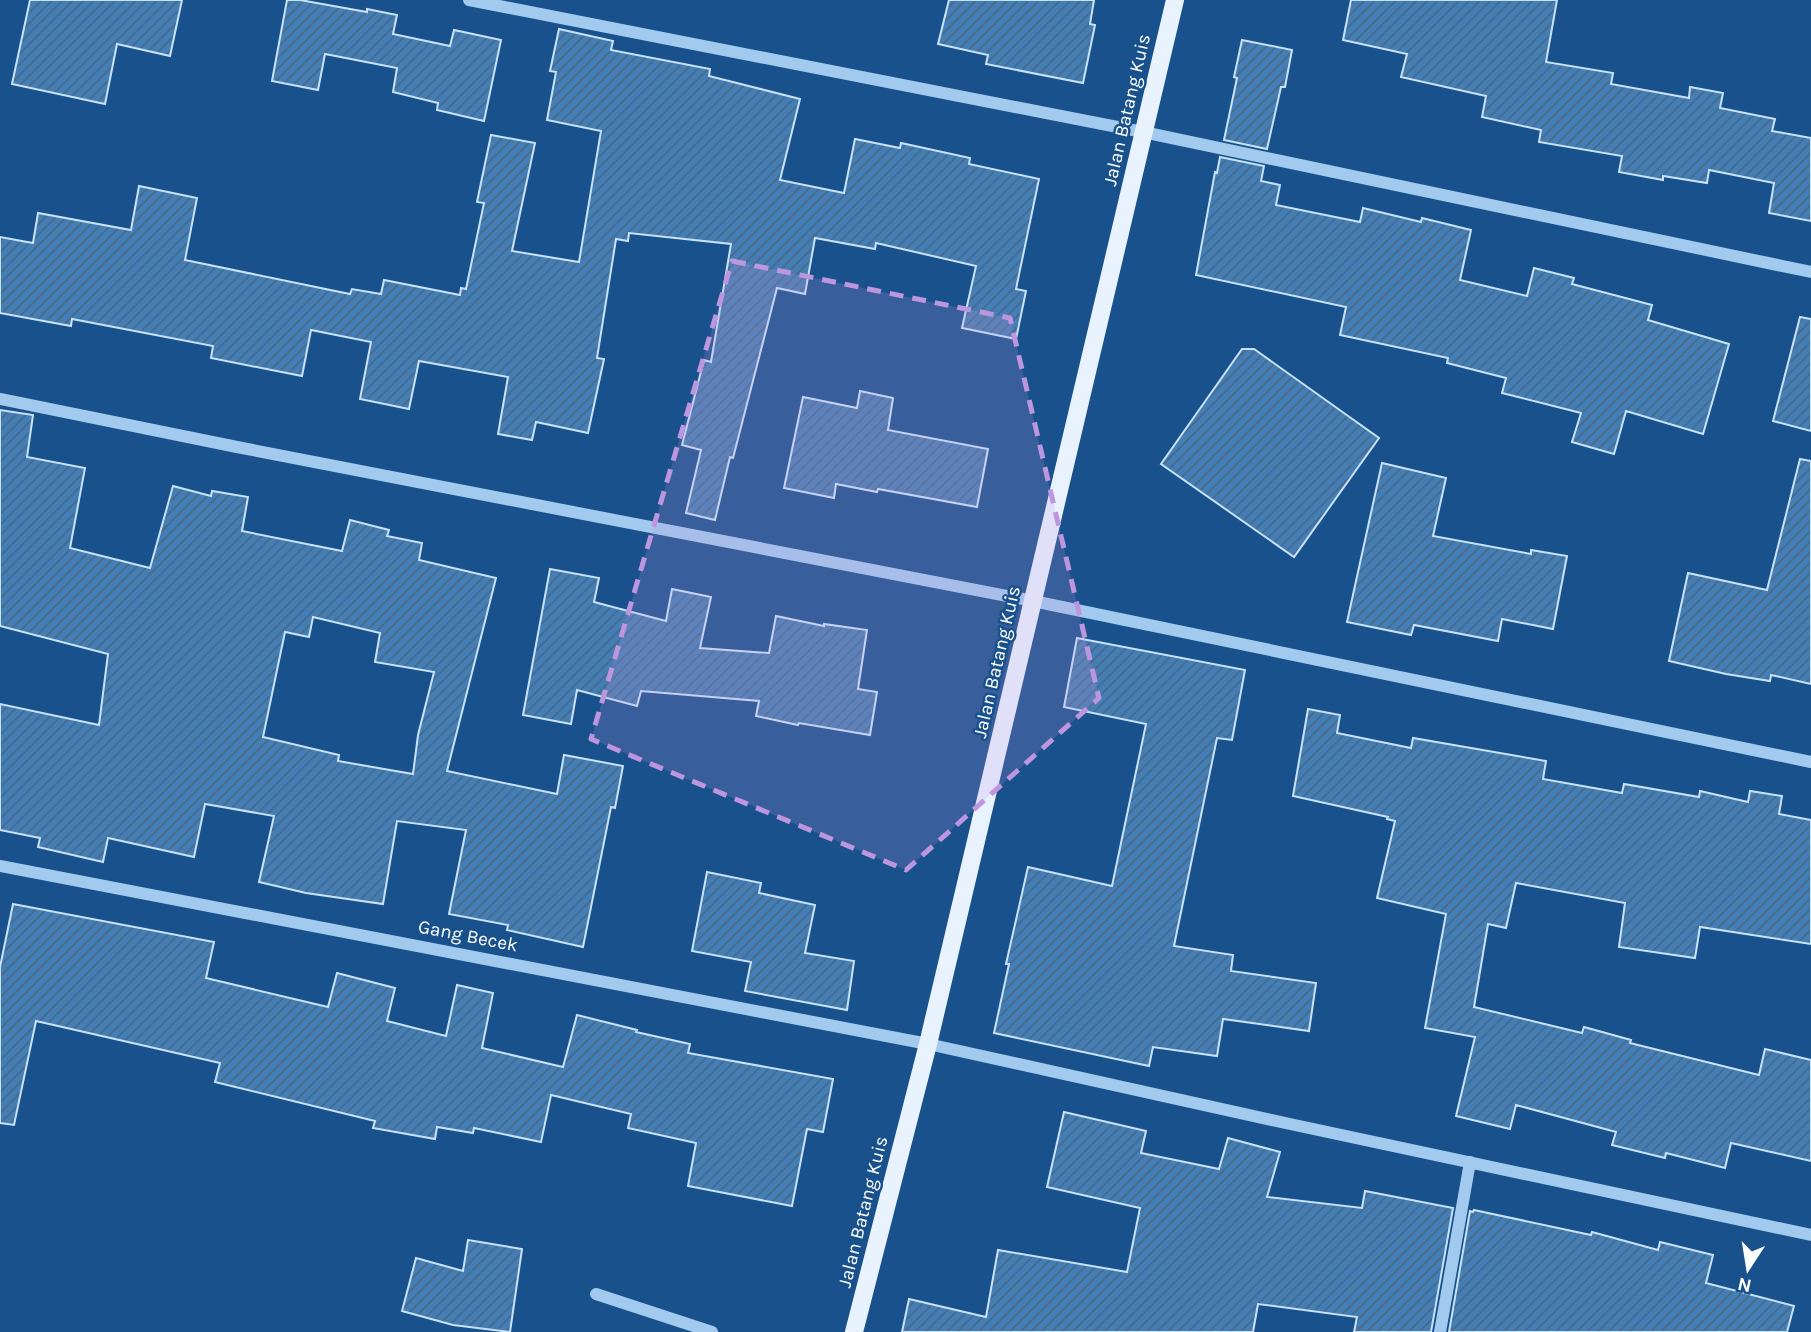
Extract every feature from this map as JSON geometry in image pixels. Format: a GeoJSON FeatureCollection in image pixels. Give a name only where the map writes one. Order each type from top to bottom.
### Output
{"type":"FeatureCollection","features":[{"type":"Feature","properties":{"kind":"main road","name":"Jalan Batang Kuis"},"geometry":{"type":"LineString","coordinates":[[854,1332],[928,1044],[1175,0]]}},
{"type":"Feature","properties":{"kind":"street"},"geometry":{"type":"LineString","coordinates":[[469,0],[1143,132],[1811,272]]}},
{"type":"Feature","properties":{"kind":"street"},"geometry":{"type":"LineString","coordinates":[[0,399],[1033,601],[1811,762]]}},
{"type":"Feature","properties":{"kind":"street","name":"Gang Becek"},"geometry":{"type":"LineString","coordinates":[[0,866],[928,1044],[1811,1235]]}},
{"type":"Feature","properties":{"kind":"street"},"geometry":{"type":"LineString","coordinates":[[1440,1332],[1470,1162]]}},
{"type":"Feature","properties":{"kind":"street"},"geometry":{"type":"LineString","coordinates":[[596,1294],[712,1332]]}},
{"type":"Feature","properties":{"kind":"highlighted area"},"geometry":{"type":"Polygon","coordinates":[[[732,261],[1010,318],[1099,698],[906,870],[591,739],[732,261]]]}},
{"type":"Feature","properties":{"kind":"building"},"geometry":{"type":"Polygon","coordinates":[[[30,0],[182,0],[170,56],[117,44],[105,104],[12,84],[30,0]]]}},
{"type":"Feature","properties":{"kind":"building"},"geometry":{"type":"Polygon","coordinates":[[[287,0],[397,15],[393,34],[450,46],[454,30],[501,40],[484,121],[437,110],[438,103],[393,92],[397,68],[325,54],[318,90],[272,81],[287,0]]]}},
{"type":"Feature","properties":{"kind":"building"},"geometry":{"type":"Polygon","coordinates":[[[949,0],[1094,0],[1090,24],[1095,25],[1083,83],[986,64],[988,55],[938,44],[949,0]]]}},
{"type":"Feature","properties":{"kind":"building"},"geometry":{"type":"Polygon","coordinates":[[[1351,0],[1557,0],[1546,62],[1613,73],[1611,84],[1689,98],[1690,87],[1723,93],[1720,108],[1775,119],[1772,131],[1811,138],[1811,221],[1769,213],[1774,183],[1709,170],[1707,183],[1663,176],[1663,180],[1619,172],[1622,156],[1539,142],[1541,130],[1482,117],[1486,96],[1401,77],[1407,54],[1343,40],[1351,0]]]}},
{"type":"Feature","properties":{"kind":"building"},"geometry":{"type":"Polygon","coordinates":[[[559,29],[613,41],[611,50],[710,69],[709,76],[800,99],[780,180],[844,193],[855,139],[900,148],[901,143],[970,158],[969,164],[1039,179],[1016,289],[1026,291],[1016,339],[962,328],[976,266],[876,243],[875,249],[815,238],[805,294],[777,288],[715,520],[686,513],[701,450],[682,445],[704,360],[711,362],[731,244],[629,233],[628,241],[616,239],[597,358],[604,359],[588,433],[536,422],[532,440],[498,434],[508,377],[419,361],[409,409],[360,399],[371,342],[311,330],[302,376],[211,358],[213,346],[72,319],[71,326],[0,313],[0,237],[33,243],[38,213],[131,230],[139,186],[197,198],[185,260],[350,294],[352,289],[381,294],[384,280],[460,295],[461,288],[466,289],[484,203],[477,202],[491,135],[535,143],[512,251],[579,262],[601,131],[547,120],[556,72],[550,71],[559,29]]]}},
{"type":"Feature","properties":{"kind":"building"},"geometry":{"type":"Polygon","coordinates":[[[1242,40],[1292,50],[1285,87],[1281,87],[1267,149],[1224,140],[1242,40]]]}},
{"type":"Feature","properties":{"kind":"building"},"geometry":{"type":"Polygon","coordinates":[[[1220,157],[1264,166],[1261,181],[1280,185],[1276,205],[1360,222],[1363,208],[1421,222],[1422,218],[1471,230],[1460,280],[1527,296],[1534,268],[1574,278],[1572,284],[1652,305],[1648,320],[1729,344],[1703,434],[1626,411],[1614,454],[1572,442],[1581,413],[1502,393],[1506,378],[1447,363],[1448,358],[1340,335],[1346,307],[1196,275],[1220,157]]]}},
{"type":"Feature","properties":{"kind":"building"},"geometry":{"type":"Polygon","coordinates":[[[1800,317],[1811,319],[1811,431],[1773,421],[1800,317]]]}},
{"type":"Feature","properties":{"kind":"building"},"geometry":{"type":"Polygon","coordinates":[[[1242,349],[1254,349],[1379,438],[1294,557],[1161,464],[1242,349]]]}},
{"type":"Feature","properties":{"kind":"building"},"geometry":{"type":"Polygon","coordinates":[[[860,391],[893,398],[888,430],[988,449],[977,507],[836,484],[834,498],[784,488],[803,397],[857,408],[860,391]]]}},
{"type":"Feature","properties":{"kind":"building"},"geometry":{"type":"Polygon","coordinates":[[[0,410],[33,415],[27,457],[85,468],[70,548],[150,568],[173,486],[211,496],[212,491],[248,497],[242,531],[342,551],[350,520],[389,530],[387,536],[422,543],[419,560],[496,578],[447,771],[557,794],[564,755],[623,766],[615,808],[611,807],[583,947],[507,930],[508,925],[449,914],[466,830],[397,821],[383,904],[306,893],[259,882],[274,816],[205,804],[194,857],[108,838],[103,862],[38,847],[40,838],[0,830],[0,704],[99,725],[108,654],[0,626],[0,410]],[[313,617],[309,637],[285,632],[263,737],[339,755],[338,761],[413,774],[418,735],[434,672],[375,662],[380,633],[313,617]]]}},
{"type":"Feature","properties":{"kind":"building"},"geometry":{"type":"Polygon","coordinates":[[[1800,459],[1811,461],[1811,684],[1771,675],[1770,681],[1726,674],[1669,661],[1688,573],[1767,590],[1800,459]]]}},
{"type":"Feature","properties":{"kind":"building"},"geometry":{"type":"Polygon","coordinates":[[[1382,463],[1446,478],[1433,536],[1531,554],[1531,550],[1567,556],[1553,629],[1502,619],[1498,641],[1414,625],[1411,635],[1347,622],[1382,463]]]}},
{"type":"Feature","properties":{"kind":"building"},"geometry":{"type":"Polygon","coordinates":[[[550,569],[599,578],[594,602],[666,621],[672,589],[711,597],[700,648],[769,653],[776,616],[824,626],[867,630],[858,689],[877,692],[870,735],[756,716],[759,701],[641,691],[637,706],[577,690],[571,724],[523,715],[550,569]]]}},
{"type":"Feature","properties":{"kind":"building"},"geometry":{"type":"Polygon","coordinates":[[[1077,638],[1245,670],[1232,740],[1217,738],[1174,946],[1233,955],[1231,971],[1316,983],[1309,1031],[1223,1019],[1217,1056],[1153,1047],[1149,1066],[994,1033],[1028,867],[1112,886],[1146,724],[1064,707],[1077,638]]]}},
{"type":"Feature","properties":{"kind":"building"},"geometry":{"type":"Polygon","coordinates":[[[1308,709],[1340,715],[1337,733],[1411,748],[1413,738],[1546,761],[1543,779],[1622,793],[1624,784],[1699,797],[1700,791],[1748,802],[1750,791],[1782,796],[1779,814],[1811,820],[1811,944],[1700,927],[1695,958],[1619,947],[1625,903],[1516,883],[1506,928],[1488,924],[1474,1007],[1582,1033],[1584,1027],[1631,1040],[1630,1043],[1759,1075],[1765,1049],[1811,1060],[1811,1161],[1731,1143],[1725,1168],[1666,1153],[1665,1158],[1612,1145],[1616,1132],[1516,1105],[1510,1129],[1456,1116],[1475,1037],[1425,1028],[1446,914],[1377,898],[1395,821],[1387,819],[1388,817],[1293,796],[1308,709]]]}},
{"type":"Feature","properties":{"kind":"building"},"geometry":{"type":"Polygon","coordinates":[[[707,872],[761,883],[759,893],[815,905],[805,953],[854,961],[847,1010],[745,991],[751,962],[692,951],[707,872]]]}},
{"type":"Feature","properties":{"kind":"building"},"geometry":{"type":"Polygon","coordinates":[[[13,904],[214,942],[206,978],[328,1007],[337,973],[395,988],[387,1021],[446,1036],[457,985],[493,993],[482,1048],[563,1067],[577,1015],[690,1044],[688,1053],[833,1079],[823,1132],[807,1129],[792,1206],[688,1186],[696,1143],[628,1128],[631,1114],[551,1095],[541,1142],[474,1128],[473,1133],[437,1127],[435,1139],[373,1128],[375,1121],[215,1082],[220,1063],[36,1021],[14,1125],[0,1123],[0,967],[13,904]]]}},
{"type":"Feature","properties":{"kind":"building"},"geometry":{"type":"Polygon","coordinates":[[[1064,1112],[1146,1131],[1141,1153],[1219,1169],[1228,1138],[1280,1152],[1267,1197],[1362,1208],[1365,1191],[1453,1208],[1431,1332],[1354,1332],[1357,1317],[1258,1304],[1253,1332],[902,1332],[909,1299],[986,1317],[998,1250],[1127,1272],[1140,1208],[1047,1187],[1064,1112]]]}},
{"type":"Feature","properties":{"kind":"building"},"geometry":{"type":"Polygon","coordinates":[[[1470,1211],[1591,1235],[1592,1232],[1658,1250],[1660,1242],[1713,1255],[1706,1283],[1794,1306],[1787,1332],[1449,1332],[1470,1211]]]}},
{"type":"Feature","properties":{"kind":"building"},"geometry":{"type":"Polygon","coordinates":[[[468,1240],[522,1249],[510,1332],[453,1325],[402,1311],[416,1258],[463,1271],[468,1240]]]}}]}
